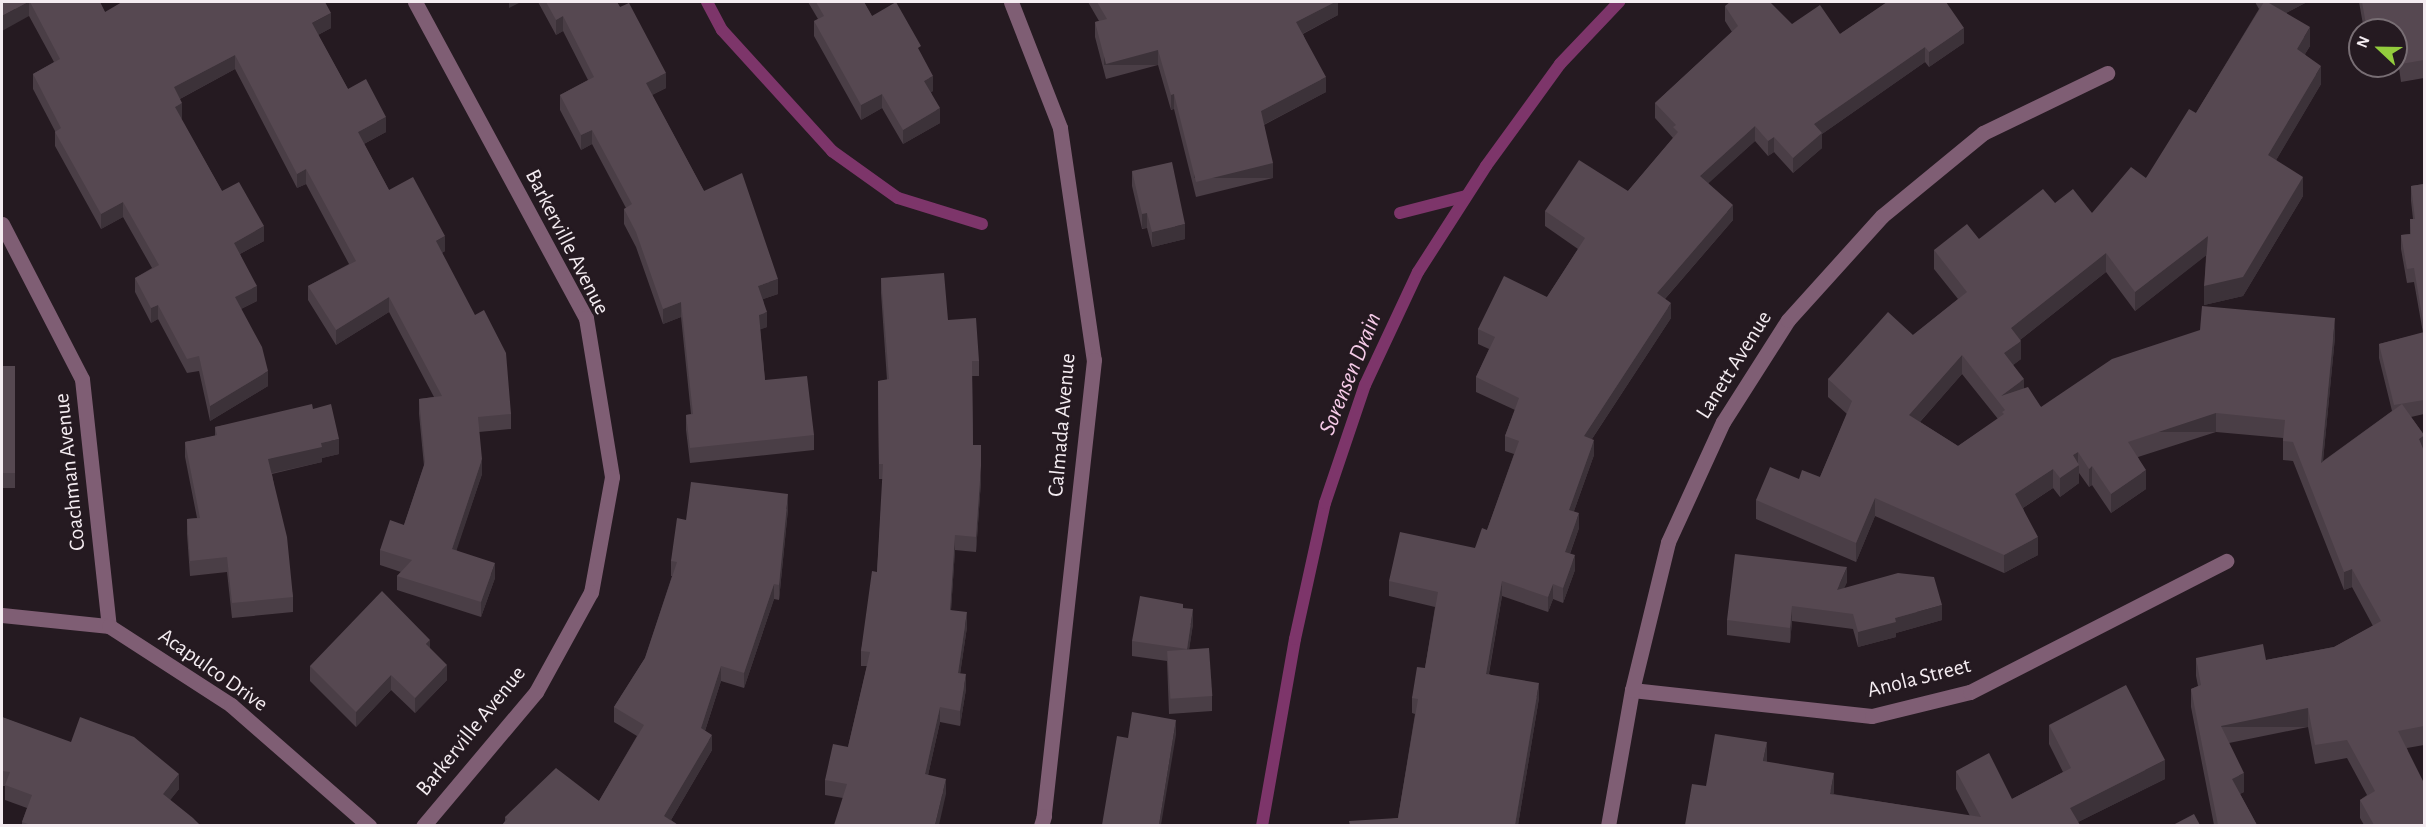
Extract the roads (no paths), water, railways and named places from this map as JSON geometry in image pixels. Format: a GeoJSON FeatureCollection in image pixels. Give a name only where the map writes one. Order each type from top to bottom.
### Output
{"type":"FeatureCollection","features":[{"type":"Feature","properties":{"kind":"street","name":"Barkerville Avenue"},"geometry":{"type":"LineString","coordinates":[[415,2],[586,318],[612,477],[591,592],[536,692],[423,825]]}},
{"type":"Feature","properties":{"kind":"street","name":"Calmada Avenue"},"geometry":{"type":"LineString","coordinates":[[1011,2],[1060,128],[1094,360],[1041,825]]}},
{"type":"Feature","properties":{"kind":"street","name":"Lanett Avenue"},"geometry":{"type":"LineString","coordinates":[[1608,825],[1632,690],[1668,542],[1723,422],[1788,320],[1882,216],[1983,134],[2107,73]]}},
{"type":"Feature","properties":{"kind":"street","name":"Coachman Avenue"},"geometry":{"type":"LineString","coordinates":[[2,224],[82,379],[109,626]]}},
{"type":"Feature","properties":{"kind":"street","name":"Anola Street"},"geometry":{"type":"LineString","coordinates":[[1632,690],[1872,717],[1970,692],[2226,561]]}},
{"type":"Feature","properties":{"kind":"street","name":"Acapulco Drive"},"geometry":{"type":"LineString","coordinates":[[2,615],[109,626],[231,705],[369,825]]}},
{"type":"Feature","properties":{"kind":"waterway"},"geometry":{"type":"LineString","coordinates":[[707,2],[722,30],[832,151],[898,198],[982,224]]}},
{"type":"Feature","properties":{"kind":"waterway","name":"Sorensen Drain"},"geometry":{"type":"LineString","coordinates":[[1262,826],[1295,639],[1325,503],[1365,385],[1418,272],[1486,166],[1560,64],[1619,2]]}},
{"type":"Feature","properties":{"kind":"waterway"},"geometry":{"type":"LineString","coordinates":[[1400,213],[1466,196]]}}]}
